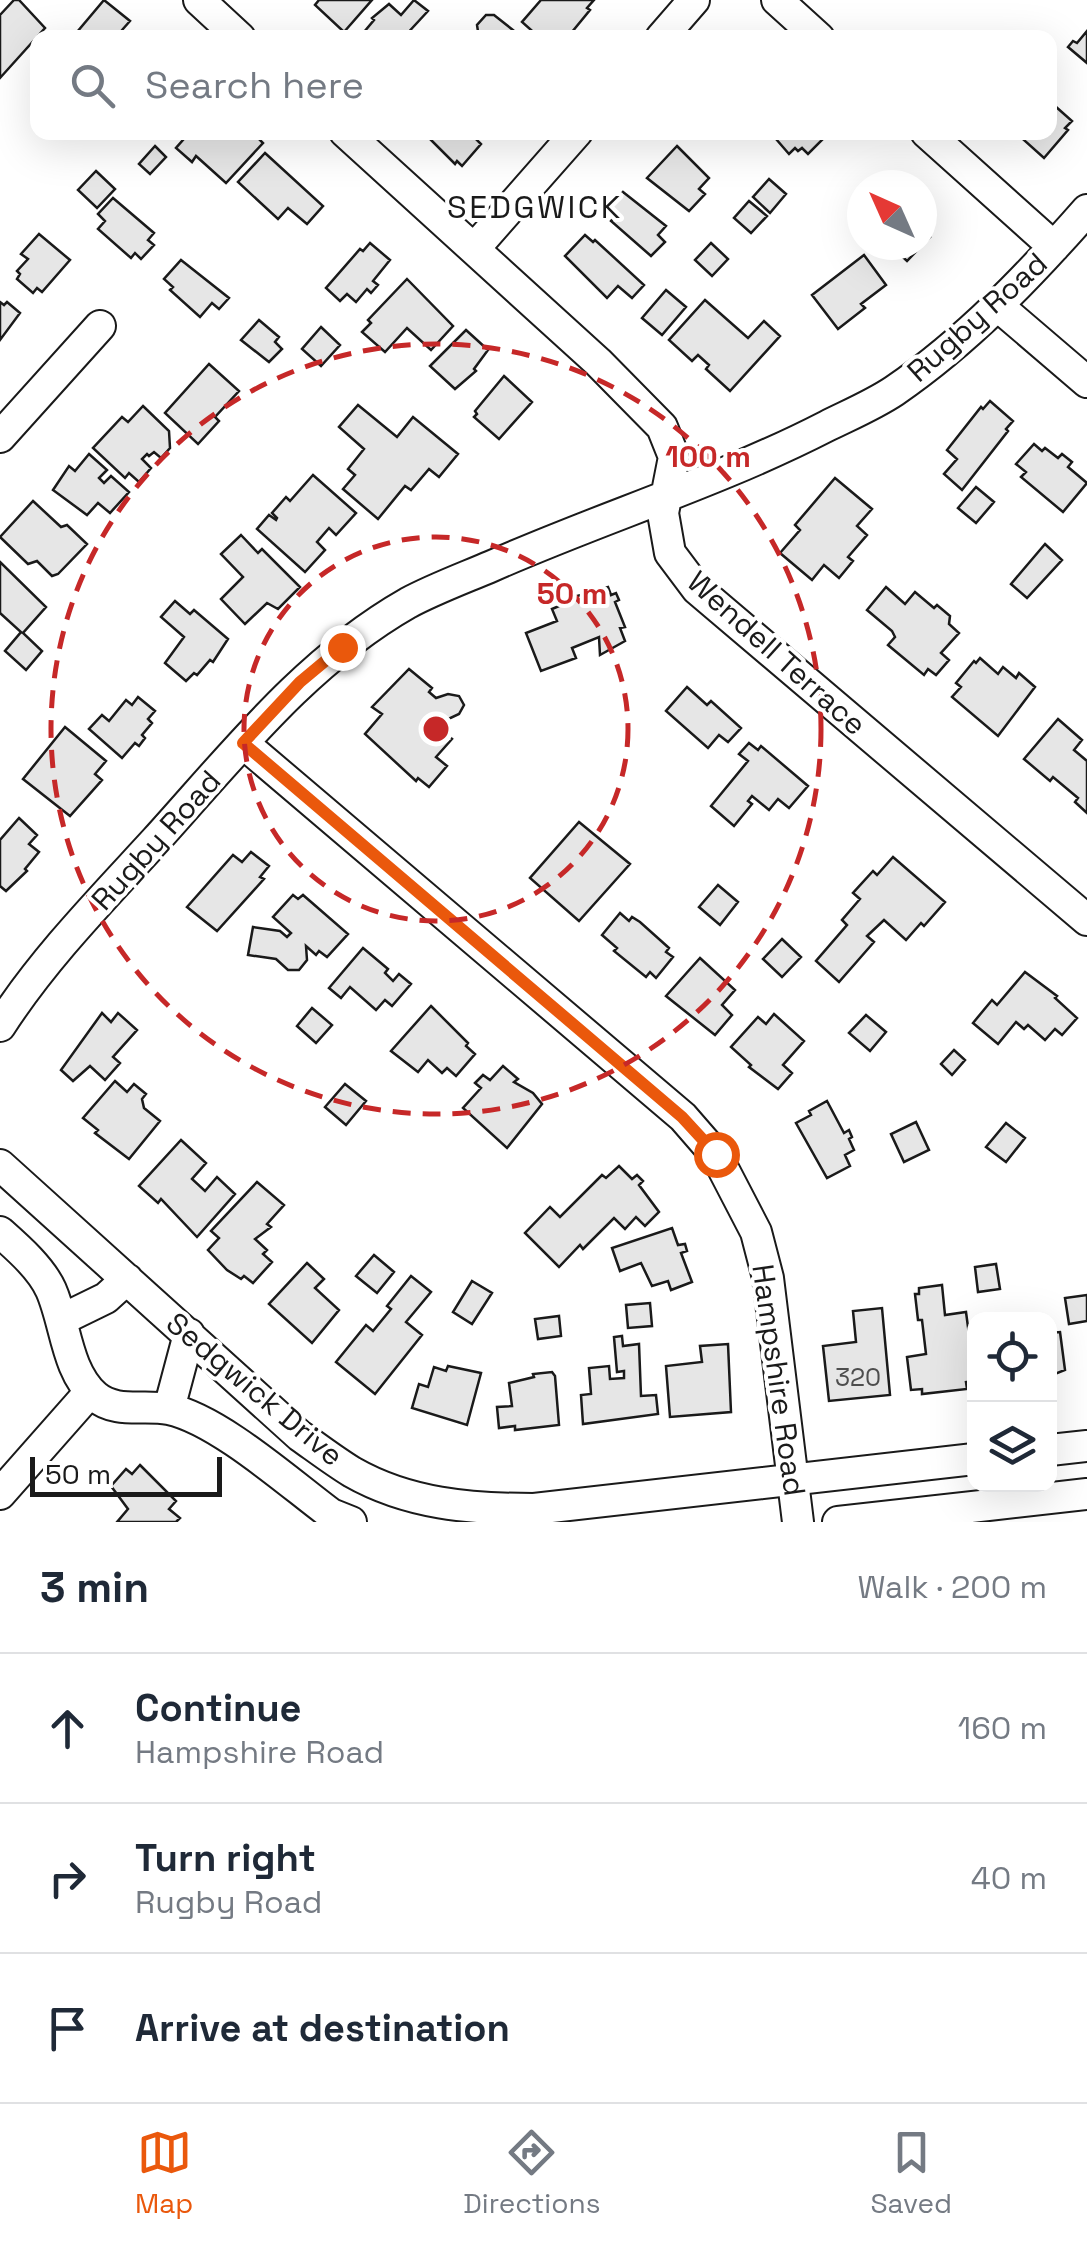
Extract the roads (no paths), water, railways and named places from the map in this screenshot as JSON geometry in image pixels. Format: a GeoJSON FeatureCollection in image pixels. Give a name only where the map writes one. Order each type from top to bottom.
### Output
{"type":"FeatureCollection","features":[{"type":"Feature","properties":{"kind":"street"},"geometry":{"type":"LineString","coordinates":[[199,0],[231,30]]}},
{"type":"Feature","properties":{"kind":"street"},"geometry":{"type":"LineString","coordinates":[[668,30],[694,0]]}},
{"type":"Feature","properties":{"kind":"street"},"geometry":{"type":"LineString","coordinates":[[776,0],[810,30]]}},
{"type":"Feature","properties":{"kind":"street","name":"Wendell Terrace"},"geometry":{"type":"LineString","coordinates":[[354,140],[598,362],[662,428],[674,457],[663,513],[670,553],[697,589],[1087,920]]}},
{"type":"Feature","properties":{"kind":"street"},"geometry":{"type":"LineString","coordinates":[[474,249],[570,140]]}},
{"type":"Feature","properties":{"kind":"street"},"geometry":{"type":"LineString","coordinates":[[935,140],[1054,247]]}},
{"type":"Feature","properties":{"kind":"street","name":"Rugby Road"},"geometry":{"type":"LineString","coordinates":[[0,1026],[30,980],[243,743],[300,682],[342,647],[409,603],[542,544],[665,499],[775,452],[891,393],[944,354],[997,305],[1087,210]]}},
{"type":"Feature","properties":{"kind":"street"},"geometry":{"type":"LineString","coordinates":[[997,305],[1087,382]]}},
{"type":"Feature","properties":{"kind":"street"},"geometry":{"type":"LineString","coordinates":[[0,437],[100,326]]}},
{"type":"Feature","properties":{"kind":"street","name":"Hampshire Road"},"geometry":{"type":"LineString","coordinates":[[243,743],[682,1117],[716,1154],[756,1232],[768,1278],[798,1522]]}},
{"type":"Feature","properties":{"kind":"street","name":"Sedgwick Drive"},"geometry":{"type":"LineString","coordinates":[[0,1166],[300,1436],[353,1473],[420,1500],[476,1509],[534,1509],[967,1460]]}},
{"type":"Feature","properties":{"kind":"street"},"geometry":{"type":"LineString","coordinates":[[0,1232],[49,1284],[74,1366],[90,1392],[0,1494]]}},
{"type":"Feature","properties":{"kind":"street"},"geometry":{"type":"LineString","coordinates":[[63,1320],[106,1298],[128,1279]]}},
{"type":"Feature","properties":{"kind":"street"},"geometry":{"type":"LineString","coordinates":[[168,1409],[188,1334]]}},
{"type":"Feature","properties":{"kind":"street","name":"Sedgwick Drive"},"geometry":{"type":"LineString","coordinates":[[90,1392],[115,1407],[168,1409],[207,1424],[331,1514],[351,1522]]}},
{"type":"Feature","properties":{"kind":"street"},"geometry":{"type":"LineString","coordinates":[[1057,1449],[1087,1446]]}},
{"type":"Feature","properties":{"kind":"street"},"geometry":{"type":"LineString","coordinates":[[838,1522],[1087,1494]]}},
{"type":"Feature","properties":{"kind":"district","name":"SEDGWICK"},"geometry":{"type":"Point","coordinates":[535,207]}}]}
